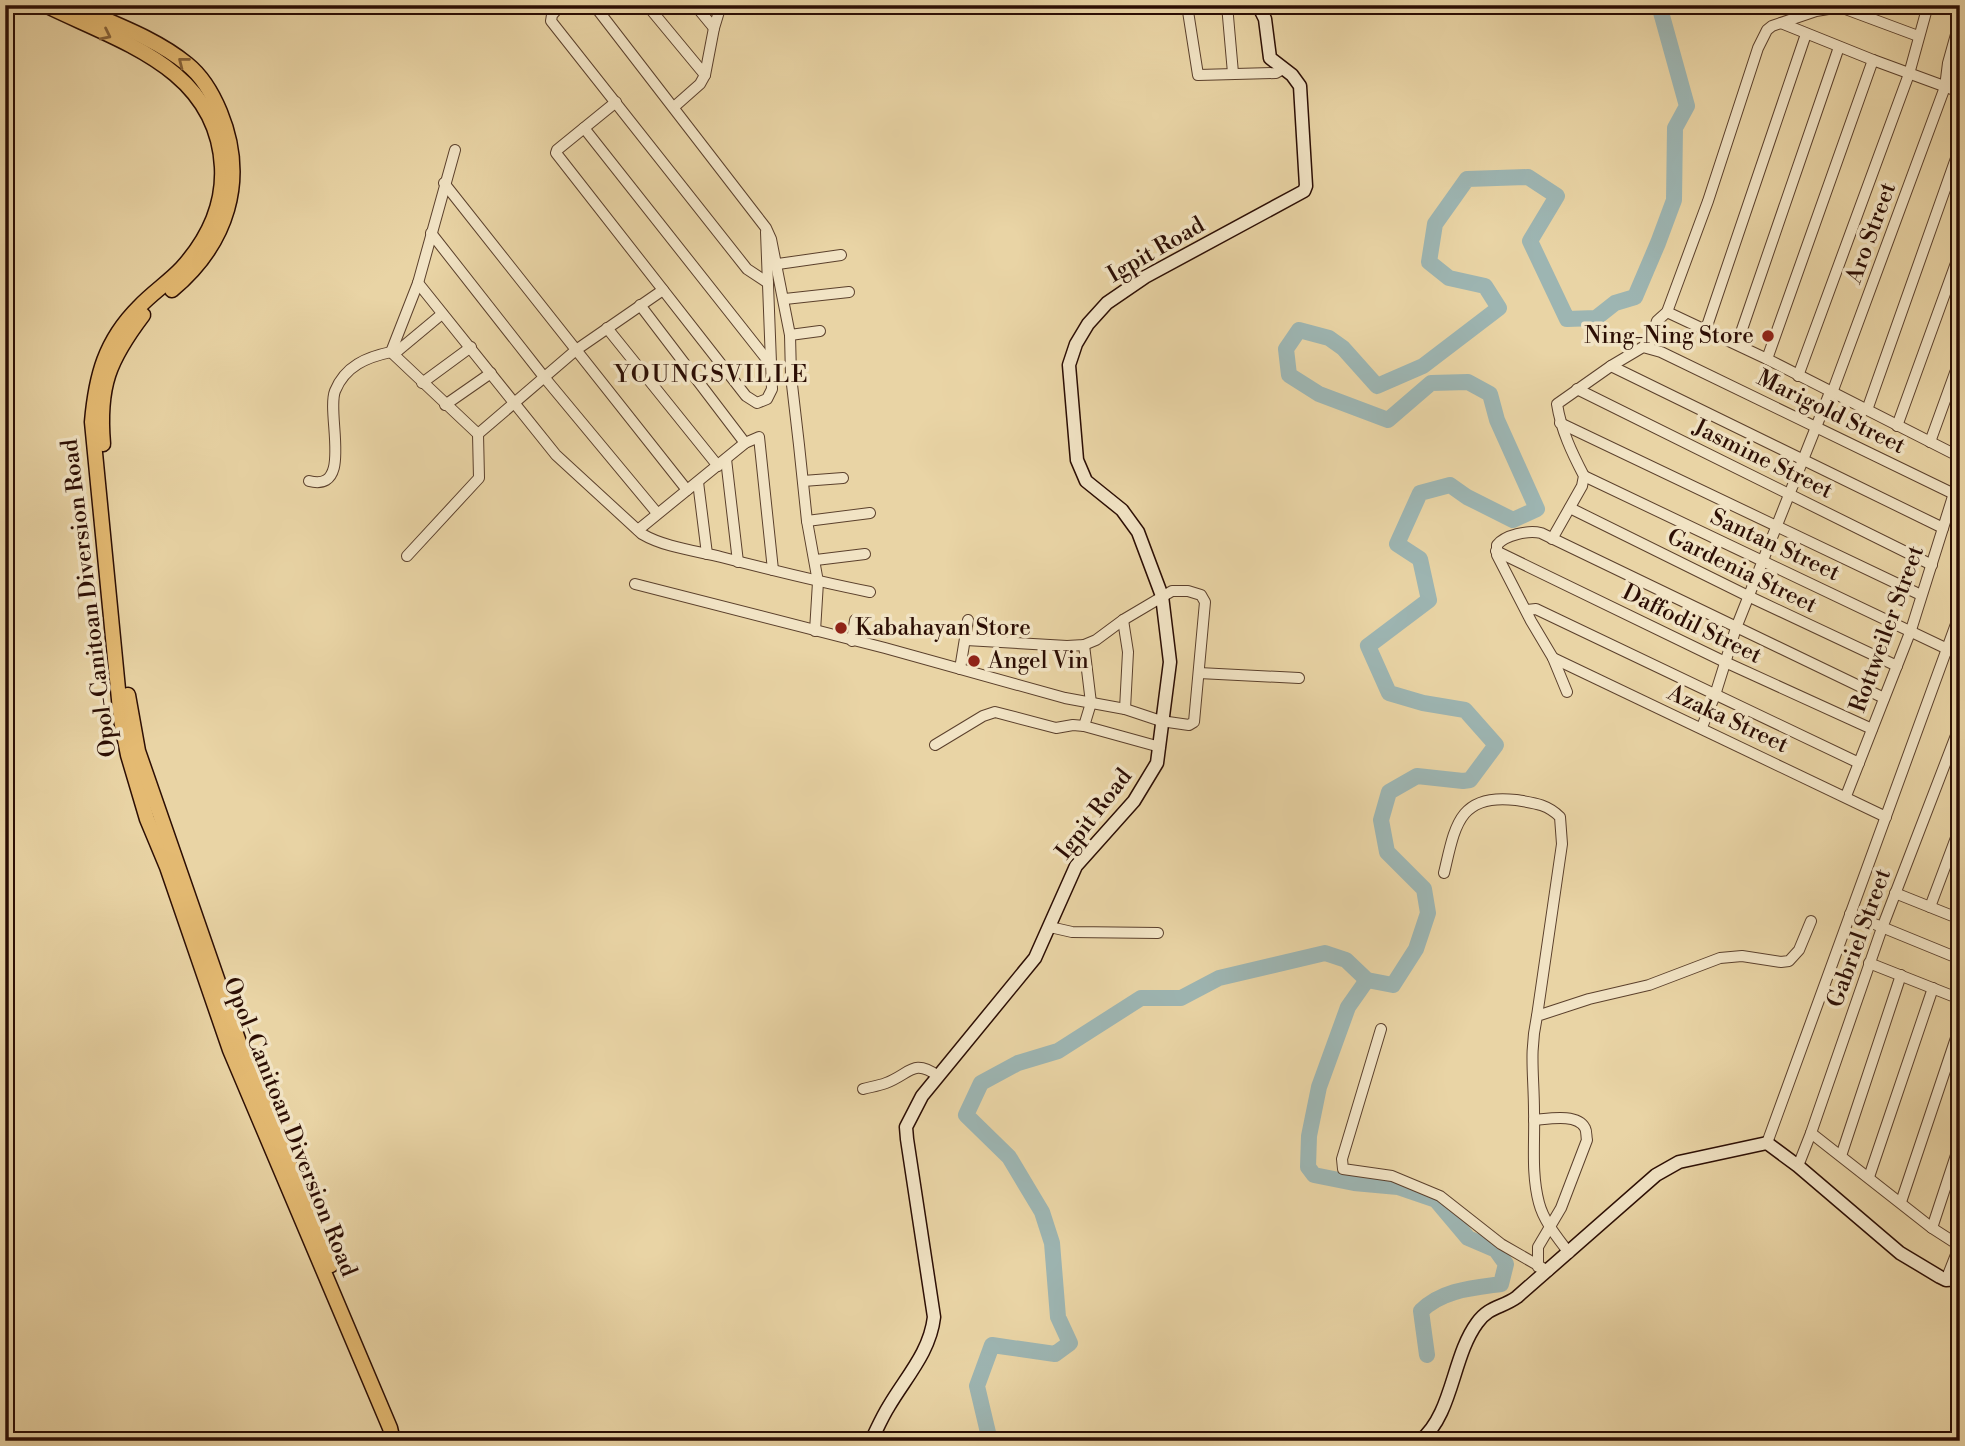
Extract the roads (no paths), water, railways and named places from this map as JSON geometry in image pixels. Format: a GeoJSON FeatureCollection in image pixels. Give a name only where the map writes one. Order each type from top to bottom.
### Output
{"type":"FeatureCollection","features":[{"type":"Feature","properties":{"kind":"main road","name":"Opol-Canitoan Diversion Road"},"geometry":{"type":"LineString","coordinates":[[45,5],[152,57],[180,76],[208,111],[216,130],[223,178],[218,208],[210,229],[181,270],[139,306],[115,334],[95,386],[92,422],[121,720],[128,755],[148,819],[230,1051],[390,1428],[393,1441]]}},
{"type":"Feature","properties":{"kind":"main road","name":"Opol-Canitoan Diversion Road"},"geometry":{"type":"LineString","coordinates":[[72,5],[160,45],[189,65],[204,83],[217,106],[232,152],[234,177],[223,223],[204,258],[189,276],[144,313],[121,344],[110,365],[105,388],[102,423],[130,713],[138,751],[159,816],[240,1045],[403,1441]]}},
{"type":"Feature","properties":{"kind":"street"},"geometry":{"type":"LineString","coordinates":[[561,5],[552,15],[551,21],[747,269],[768,283]]}},
{"type":"Feature","properties":{"kind":"street"},"geometry":{"type":"LineString","coordinates":[[594,5],[766,228],[778,264],[790,335],[791,376],[807,521],[818,582],[814,631]]}},
{"type":"Feature","properties":{"kind":"street"},"geometry":{"type":"LineString","coordinates":[[647,5],[705,75]]}},
{"type":"Feature","properties":{"kind":"street"},"geometry":{"type":"LineString","coordinates":[[695,5],[714,28]]}},
{"type":"Feature","properties":{"kind":"street"},"geometry":{"type":"LineString","coordinates":[[674,107],[700,84],[705,75],[714,28],[722,5]]}},
{"type":"Feature","properties":{"kind":"street"},"geometry":{"type":"LineString","coordinates":[[1187,5],[1198,75],[1276,73],[1283,69],[1270,58],[1264,14],[1258,5]]}},
{"type":"Feature","properties":{"kind":"street"},"geometry":{"type":"LineString","coordinates":[[1227,5],[1233,73]]}},
{"type":"Feature","properties":{"kind":"street"},"geometry":{"type":"LineString","coordinates":[[1797,376],[1909,74],[1928,5]]}},
{"type":"Feature","properties":{"kind":"street"},"geometry":{"type":"LineString","coordinates":[[1552,539],[1584,482],[1584,476],[1560,423],[1557,404],[1638,349],[1650,348],[1657,321],[1667,312],[1708,201],[1758,48],[1767,30],[1816,11],[1840,7],[1918,36]]}},
{"type":"Feature","properties":{"kind":"street","name":"Aro Street"},"geometry":{"type":"LineString","coordinates":[[1702,727],[1748,596],[1831,393],[1945,87],[1948,63],[1960,20]]}},
{"type":"Feature","properties":{"kind":"street"},"geometry":{"type":"LineString","coordinates":[[1782,23],[1960,92]]}},
{"type":"Feature","properties":{"kind":"street"},"geometry":{"type":"LineString","coordinates":[[1706,329],[1806,34]]}},
{"type":"Feature","properties":{"kind":"street"},"geometry":{"type":"LineString","coordinates":[[1737,344],[1839,47]]}},
{"type":"Feature","properties":{"kind":"street"},"geometry":{"type":"LineString","coordinates":[[1767,359],[1873,60]]}},
{"type":"Feature","properties":{"kind":"street","name":"Igpit Road"},"geometry":{"type":"LineString","coordinates":[[871,1441],[933,1331],[934,1317],[906,1127],[915,1107],[938,1076],[1031,965],[1076,866],[1134,801],[1157,763],[1160,747],[1170,662],[1162,596],[1138,532],[1122,510],[1086,481],[1081,472],[1076,448],[1069,365],[1076,344],[1088,324],[1107,303],[1187,254],[1304,191],[1306,186],[1301,92],[1296,79],[1283,69]]}},
{"type":"Feature","properties":{"kind":"street"},"geometry":{"type":"LineString","coordinates":[[616,102],[556,152],[752,402],[762,403],[772,389],[766,228]]}},
{"type":"Feature","properties":{"kind":"street"},"geometry":{"type":"LineString","coordinates":[[584,128],[772,366]]}},
{"type":"Feature","properties":{"kind":"street"},"geometry":{"type":"LineString","coordinates":[[1867,410],[1960,147]]}},
{"type":"Feature","properties":{"kind":"street"},"geometry":{"type":"LineString","coordinates":[[392,353],[418,283],[455,150]]}},
{"type":"Feature","properties":{"kind":"street"},"geometry":{"type":"LineString","coordinates":[[444,183],[687,490]]}},
{"type":"Feature","properties":{"kind":"street"},"geometry":{"type":"LineString","coordinates":[[431,233],[544,377],[657,513]]}},
{"type":"Feature","properties":{"kind":"street"},"geometry":{"type":"LineString","coordinates":[[1897,426],[1960,252]]}},
{"type":"Feature","properties":{"kind":"street"},"geometry":{"type":"LineString","coordinates":[[778,264],[841,255]]}},
{"type":"Feature","properties":{"kind":"street"},"geometry":{"type":"LineString","coordinates":[[418,283],[566,466],[649,538],[818,582],[870,592]]}},
{"type":"Feature","properties":{"kind":"street"},"geometry":{"type":"LineString","coordinates":[[478,434],[576,350],[663,290]]}},
{"type":"Feature","properties":{"kind":"street"},"geometry":{"type":"LineString","coordinates":[[785,299],[849,292]]}},
{"type":"Feature","properties":{"kind":"street"},"geometry":{"type":"LineString","coordinates":[[640,305],[745,443]]}},
{"type":"Feature","properties":{"kind":"street"},"geometry":{"type":"LineString","coordinates":[[1667,312],[1737,344],[1960,457]]}},
{"type":"Feature","properties":{"kind":"street"},"geometry":{"type":"LineString","coordinates":[[309,481],[323,481],[331,477],[335,469],[337,458],[332,402],[339,383],[359,362],[392,353],[442,314]]}},
{"type":"Feature","properties":{"kind":"street"},"geometry":{"type":"LineString","coordinates":[[607,328],[722,463],[738,562]]}},
{"type":"Feature","properties":{"kind":"street"},"geometry":{"type":"LineString","coordinates":[[790,335],[820,331]]}},
{"type":"Feature","properties":{"kind":"street"},"geometry":{"type":"LineString","coordinates":[[422,383],[471,347]]}},
{"type":"Feature","properties":{"kind":"street","name":"Marigold Street"},"geometry":{"type":"LineString","coordinates":[[1650,348],[1954,494]]}},
{"type":"Feature","properties":{"kind":"street"},"geometry":{"type":"LineString","coordinates":[[392,353],[478,434],[479,478],[407,556]]}},
{"type":"Feature","properties":{"kind":"street"},"geometry":{"type":"LineString","coordinates":[[1930,442],[1960,359]]}},
{"type":"Feature","properties":{"kind":"street"},"geometry":{"type":"LineString","coordinates":[[1611,366],[1943,528]]}},
{"type":"Feature","properties":{"kind":"street"},"geometry":{"type":"LineString","coordinates":[[445,405],[491,373]]}},
{"type":"Feature","properties":{"kind":"street","name":"Jasmine Street"},"geometry":{"type":"LineString","coordinates":[[1577,389],[1932,565]]}},
{"type":"Feature","properties":{"kind":"street"},"geometry":{"type":"LineString","coordinates":[[1560,423],[1921,595]]}},
{"type":"Feature","properties":{"kind":"street"},"geometry":{"type":"LineString","coordinates":[[638,530],[756,437],[760,439],[773,570]]}},
{"type":"Feature","properties":{"kind":"street","name":"Rottweiler Street"},"geometry":{"type":"LineString","coordinates":[[1846,796],[1911,630],[1960,474]]}},
{"type":"Feature","properties":{"kind":"street","name":"Santan Street"},"geometry":{"type":"LineString","coordinates":[[1584,476],[1960,654]]}},
{"type":"Feature","properties":{"kind":"street"},"geometry":{"type":"LineString","coordinates":[[803,481],[844,478]]}},
{"type":"Feature","properties":{"kind":"street"},"geometry":{"type":"LineString","coordinates":[[698,482],[707,554]]}},
{"type":"Feature","properties":{"kind":"street","name":"Gardenia Street"},"geometry":{"type":"LineString","coordinates":[[1570,508],[1897,666]]}},
{"type":"Feature","properties":{"kind":"street"},"geometry":{"type":"LineString","coordinates":[[807,521],[870,513]]}},
{"type":"Feature","properties":{"kind":"street"},"geometry":{"type":"LineString","coordinates":[[1567,692],[1553,658],[1496,551],[1498,541],[1536,532],[1884,698]]}},
{"type":"Feature","properties":{"kind":"street","name":"Daffodil Street"},"geometry":{"type":"LineString","coordinates":[[1496,551],[1725,662],[1872,729]]}},
{"type":"Feature","properties":{"kind":"street"},"geometry":{"type":"LineString","coordinates":[[816,560],[865,554]]}},
{"type":"Feature","properties":{"kind":"street"},"geometry":{"type":"LineString","coordinates":[[635,584],[1065,698],[1125,709],[1161,721],[1189,725],[1194,722],[1204,598],[1193,592],[1177,590],[1162,596],[1096,640],[1084,645],[966,640]]}},
{"type":"Feature","properties":{"kind":"street"},"geometry":{"type":"LineString","coordinates":[[1527,610],[1536,609],[1859,763]]}},
{"type":"Feature","properties":{"kind":"street"},"geometry":{"type":"LineString","coordinates":[[1767,1143],[1960,613]]}},
{"type":"Feature","properties":{"kind":"street"},"geometry":{"type":"LineString","coordinates":[[852,641],[855,620]]}},
{"type":"Feature","properties":{"kind":"street"},"geometry":{"type":"LineString","coordinates":[[961,669],[968,620]]}},
{"type":"Feature","properties":{"kind":"street"},"geometry":{"type":"LineString","coordinates":[[1123,620],[1128,652],[1125,709]]}},
{"type":"Feature","properties":{"kind":"street"},"geometry":{"type":"LineString","coordinates":[[1084,645],[1091,703],[1084,726]]}},
{"type":"Feature","properties":{"kind":"street","name":"Azaka Street"},"geometry":{"type":"LineString","coordinates":[[1553,658],[1886,817]]}},
{"type":"Feature","properties":{"kind":"street"},"geometry":{"type":"LineString","coordinates":[[1199,673],[1299,678]]}},
{"type":"Feature","properties":{"kind":"street"},"geometry":{"type":"LineString","coordinates":[[934,745],[995,712],[1056,728],[1084,726],[1160,747]]}},
{"type":"Feature","properties":{"kind":"street","name":"Gabriel Street"},"geometry":{"type":"LineString","coordinates":[[1798,1166],[1895,892],[1960,725]]}},
{"type":"Feature","properties":{"kind":"street"},"geometry":{"type":"LineString","coordinates":[[1444,873],[1454,830],[1468,809],[1481,800],[1501,798],[1542,804],[1560,817],[1562,844],[1530,1062],[1534,1120],[1533,1161],[1537,1194],[1542,1212],[1569,1253]]}},
{"type":"Feature","properties":{"kind":"street"},"geometry":{"type":"LineString","coordinates":[[1930,906],[1960,827]]}},
{"type":"Feature","properties":{"kind":"street"},"geometry":{"type":"LineString","coordinates":[[1895,892],[1960,919]]}},
{"type":"Feature","properties":{"kind":"street"},"geometry":{"type":"LineString","coordinates":[[1850,914],[1960,959]]}},
{"type":"Feature","properties":{"kind":"street"},"geometry":{"type":"LineString","coordinates":[[1537,1016],[1565,1006],[1667,980],[1720,958],[1742,956],[1789,961],[1799,950],[1811,921]]}},
{"type":"Feature","properties":{"kind":"street"},"geometry":{"type":"LineString","coordinates":[[1050,928],[1072,932],[1158,933]]}},
{"type":"Feature","properties":{"kind":"street"},"geometry":{"type":"LineString","coordinates":[[1869,963],[1960,999]]}},
{"type":"Feature","properties":{"kind":"street"},"geometry":{"type":"LineString","coordinates":[[1840,1156],[1901,975]]}},
{"type":"Feature","properties":{"kind":"street"},"geometry":{"type":"LineString","coordinates":[[1868,1177],[1933,988]]}},
{"type":"Feature","properties":{"kind":"street"},"geometry":{"type":"LineString","coordinates":[[1901,1202],[1960,1026]]}},
{"type":"Feature","properties":{"kind":"street"},"geometry":{"type":"LineString","coordinates":[[1381,1029],[1342,1159],[1343,1169],[1392,1176],[1440,1196],[1501,1244],[1543,1269]]}},
{"type":"Feature","properties":{"kind":"street"},"geometry":{"type":"LineString","coordinates":[[863,1089],[884,1084],[918,1066],[925,1067],[938,1076]]}},
{"type":"Feature","properties":{"kind":"street"},"geometry":{"type":"LineString","coordinates":[[1534,1120],[1577,1121],[1585,1129],[1587,1140],[1561,1208],[1538,1247],[1543,1269]]}},
{"type":"Feature","properties":{"kind":"street"},"geometry":{"type":"LineString","coordinates":[[1811,1133],[1960,1247],[1946,1280]]}},
{"type":"Feature","properties":{"kind":"street"},"geometry":{"type":"LineString","coordinates":[[1420,1441],[1439,1418],[1477,1322],[1493,1307],[1510,1302],[1543,1269],[1569,1253],[1666,1168],[1679,1162],[1767,1143],[1900,1253],[1946,1280],[1960,1279]]}},
{"type":"Feature","properties":{"kind":"street"},"geometry":{"type":"LineString","coordinates":[[1932,1228],[1960,1143]]}},
{"type":"Feature","properties":{"kind":"waterway"},"geometry":{"type":"LineString","coordinates":[[990,1441],[977,1386],[992,1345],[1055,1354],[1070,1343],[1058,1317],[1052,1243],[1042,1212],[1009,1157],[966,1115],[981,1083],[1018,1063],[1058,1051],[1141,998],[1181,998],[1219,978],[1325,953],[1346,960],[1367,980],[1393,985],[1416,949],[1428,913],[1424,889],[1387,852],[1381,820],[1389,792],[1417,776],[1470,780],[1496,745],[1465,710],[1423,703],[1389,693],[1368,646],[1429,600],[1420,559],[1397,544],[1420,493],[1450,485],[1467,497],[1513,520],[1537,509],[1497,420],[1490,394],[1468,382],[1431,383],[1388,420],[1319,394],[1289,375],[1286,349],[1299,330],[1329,338],[1343,348],[1377,386],[1423,366],[1499,308],[1485,286],[1449,278],[1429,262],[1435,224],[1467,179],[1528,177],[1557,196],[1530,241],[1567,319],[1596,318],[1615,303],[1635,297],[1674,200],[1675,128],[1687,106],[1659,5]]}},
{"type":"Feature","properties":{"kind":"waterway"},"geometry":{"type":"LineString","coordinates":[[1367,980],[1348,1007],[1319,1087],[1309,1136],[1308,1167],[1314,1175],[1354,1183],[1398,1187],[1436,1200],[1468,1238],[1496,1250],[1506,1264],[1501,1284],[1448,1294],[1421,1311],[1427,1355]]}},
{"type":"Feature","properties":{"kind":"place","name":"Ning-Ning Store"},"geometry":{"type":"Point","coordinates":[1768,336]}},
{"type":"Feature","properties":{"kind":"place","name":"Kabahayan Store"},"geometry":{"type":"Point","coordinates":[841,628]}},
{"type":"Feature","properties":{"kind":"place","name":"Angel Vin"},"geometry":{"type":"Point","coordinates":[974,661]}},
{"type":"Feature","properties":{"kind":"district","name":"YOUNGSVILLE"},"geometry":{"type":"Point","coordinates":[712,375]}}]}
